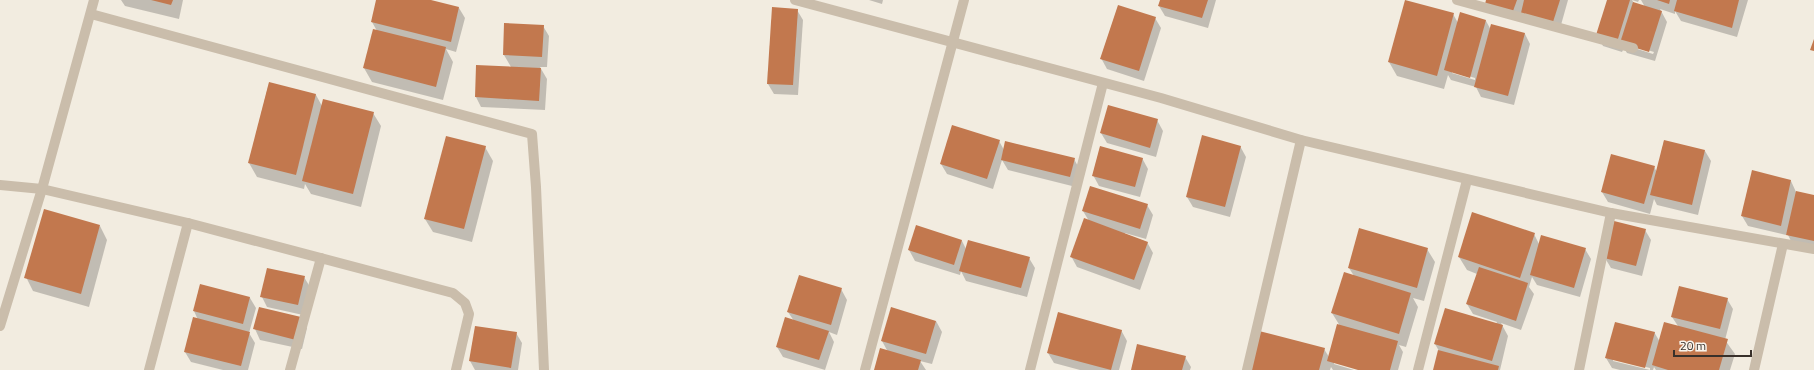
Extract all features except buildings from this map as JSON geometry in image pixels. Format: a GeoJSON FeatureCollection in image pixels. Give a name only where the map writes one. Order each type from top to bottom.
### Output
{"type":"FeatureCollection","features":[{"type":"Feature","properties":{"kind":"street"},"geometry":{"type":"LineString","coordinates":[[0,326],[42,189],[94,0]]}},
{"type":"Feature","properties":{"kind":"street"},"geometry":{"type":"LineString","coordinates":[[795,0],[1161,98],[1301,140],[1610,213],[1814,249]]}},
{"type":"Feature","properties":{"kind":"street"},"geometry":{"type":"LineString","coordinates":[[864,370],[964,0]]}},
{"type":"Feature","properties":{"kind":"street"},"geometry":{"type":"LineString","coordinates":[[1457,0],[1633,48]]}},
{"type":"Feature","properties":{"kind":"street"},"geometry":{"type":"LineString","coordinates":[[91,14],[532,134],[536,187],[544,370]]}},
{"type":"Feature","properties":{"kind":"street"},"geometry":{"type":"LineString","coordinates":[[1030,370],[1103,83]]}},
{"type":"Feature","properties":{"kind":"street"},"geometry":{"type":"LineString","coordinates":[[1247,370],[1301,140]]}},
{"type":"Feature","properties":{"kind":"street"},"geometry":{"type":"LineString","coordinates":[[1418,370],[1467,180]]}},
{"type":"Feature","properties":{"kind":"street"},"geometry":{"type":"LineString","coordinates":[[0,185],[42,189],[188,223],[453,293],[465,303],[469,314],[456,370]]}},
{"type":"Feature","properties":{"kind":"street"},"geometry":{"type":"LineString","coordinates":[[1579,370],[1610,213]]}},
{"type":"Feature","properties":{"kind":"street"},"geometry":{"type":"LineString","coordinates":[[149,370],[188,223]]}},
{"type":"Feature","properties":{"kind":"street"},"geometry":{"type":"LineString","coordinates":[[1754,370],[1783,244]]}},
{"type":"Feature","properties":{"kind":"street"},"geometry":{"type":"LineString","coordinates":[[290,370],[321,258]]}}]}
